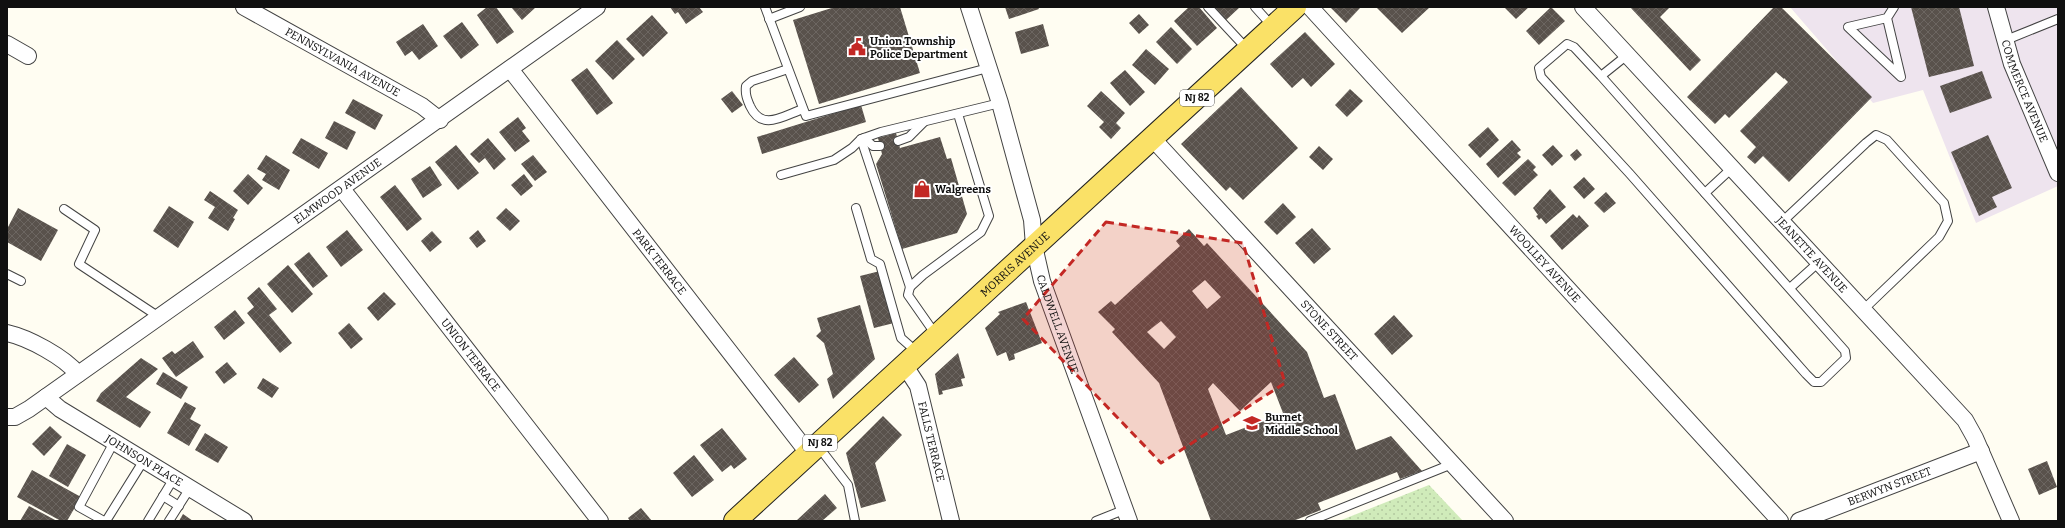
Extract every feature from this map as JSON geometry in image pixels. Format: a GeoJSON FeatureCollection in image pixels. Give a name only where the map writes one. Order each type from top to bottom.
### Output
{"type":"FeatureCollection","features":[{"type":"Feature","properties":{"kind":"main road","name":"MORRIS AVENUE"},"geometry":{"type":"LineString","coordinates":[[735,521],[1034,246],[1153,139],[1295,7]]}},
{"type":"Feature","properties":{"kind":"street","name":"PENNSYLVANIA AVENUE"},"geometry":{"type":"LineString","coordinates":[[244,7],[422,106],[440,120]]}},
{"type":"Feature","properties":{"kind":"street","name":"CALDWELL AVENUE"},"geometry":{"type":"LineString","coordinates":[[969,7],[1000,103],[1032,220],[1034,246],[1042,281],[1127,515]]}},
{"type":"Feature","properties":{"kind":"street","name":"WOOLLEY AVENUE"},"geometry":{"type":"LineString","coordinates":[[1310,7],[1780,521]]}},
{"type":"Feature","properties":{"kind":"street","name":"JEANETTE AVENUE"},"geometry":{"type":"LineString","coordinates":[[1583,7],[1626,56],[1732,168],[1965,420],[2011,521]]}},
{"type":"Feature","properties":{"kind":"street","name":"COMMERCE AVENUE"},"geometry":{"type":"LineString","coordinates":[[1996,7],[2012,64],[2058,173]]}},
{"type":"Feature","properties":{"kind":"street","name":"ELMWOOD AVENUE"},"geometry":{"type":"LineString","coordinates":[[7,417],[22,414],[440,120],[587,10]]}},
{"type":"Feature","properties":{"kind":"street"},"geometry":{"type":"LineString","coordinates":[[7,44],[28,56]]}},
{"type":"Feature","properties":{"kind":"street","name":"PARK TERRACE"},"geometry":{"type":"LineString","coordinates":[[510,69],[813,450]]}},
{"type":"Feature","properties":{"kind":"street","name":"STONE STREET"},"geometry":{"type":"LineString","coordinates":[[1153,139],[1505,521]]}},
{"type":"Feature","properties":{"kind":"street","name":"UNION TERRACE"},"geometry":{"type":"LineString","coordinates":[[342,189],[596,520]]}},
{"type":"Feature","properties":{"kind":"street"},"geometry":{"type":"LineString","coordinates":[[7,333],[23,338],[62,360],[78,374]]}},
{"type":"Feature","properties":{"kind":"street","name":"FALLS TERRACE"},"geometry":{"type":"LineString","coordinates":[[912,359],[951,521]]}},
{"type":"Feature","properties":{"kind":"street","name":"JOHNSON PLACE"},"geometry":{"type":"LineString","coordinates":[[46,397],[60,409],[244,521]]}},
{"type":"Feature","properties":{"kind":"street","name":"BERWYN STREET"},"geometry":{"type":"LineString","coordinates":[[1799,521],[1823,517],[1980,451]]}},
{"type":"Feature","properties":{"kind":"lane"},"geometry":{"type":"LineString","coordinates":[[765,7],[805,112]]}},
{"type":"Feature","properties":{"kind":"lane"},"geometry":{"type":"LineString","coordinates":[[769,19],[800,7]]}},
{"type":"Feature","properties":{"kind":"lane"},"geometry":{"type":"LineString","coordinates":[[1208,7],[1248,50]]}},
{"type":"Feature","properties":{"kind":"lane"},"geometry":{"type":"LineString","coordinates":[[1255,7],[1274,27]]}},
{"type":"Feature","properties":{"kind":"lane"},"geometry":{"type":"LineString","coordinates":[[1887,18],[1848,27],[1900,77],[1887,18],[1894,7]]}},
{"type":"Feature","properties":{"kind":"lane"},"geometry":{"type":"LineString","coordinates":[[2006,40],[2058,19]]}},
{"type":"Feature","properties":{"kind":"lane"},"geometry":{"type":"LineString","coordinates":[[1567,44],[1574,47],[1705,193],[1845,351],[1846,358],[1822,382],[1814,382],[1806,374],[1630,174],[1541,77],[1539,68],[1567,44]]}},
{"type":"Feature","properties":{"kind":"lane"},"geometry":{"type":"LineString","coordinates":[[1601,76],[1626,56]]}},
{"type":"Feature","properties":{"kind":"lane"},"geometry":{"type":"LineString","coordinates":[[788,69],[752,81],[746,86],[745,94],[754,115],[760,120],[768,121],[988,68]]}},
{"type":"Feature","properties":{"kind":"lane"},"geometry":{"type":"LineString","coordinates":[[780,175],[834,160],[852,148],[862,138],[1000,103]]}},
{"type":"Feature","properties":{"kind":"lane"},"geometry":{"type":"LineString","coordinates":[[910,287],[923,275],[981,232],[989,216],[958,114]]}},
{"type":"Feature","properties":{"kind":"lane"},"geometry":{"type":"LineString","coordinates":[[898,141],[909,137],[924,122]]}},
{"type":"Feature","properties":{"kind":"lane"},"geometry":{"type":"LineString","coordinates":[[1782,222],[1866,143],[1876,136],[1887,140],[1944,203],[1948,221],[1939,237],[1863,310]]}},
{"type":"Feature","properties":{"kind":"lane"},"geometry":{"type":"LineString","coordinates":[[862,138],[910,287],[908,295],[937,336]]}},
{"type":"Feature","properties":{"kind":"lane"},"geometry":{"type":"LineString","coordinates":[[862,138],[873,146],[880,146]]}},
{"type":"Feature","properties":{"kind":"lane"},"geometry":{"type":"LineString","coordinates":[[1705,193],[1732,168]]}},
{"type":"Feature","properties":{"kind":"lane"},"geometry":{"type":"LineString","coordinates":[[856,208],[872,259],[880,264],[901,338],[912,359]]}},
{"type":"Feature","properties":{"kind":"lane"},"geometry":{"type":"LineString","coordinates":[[64,209],[95,230],[79,264],[159,317]]}},
{"type":"Feature","properties":{"kind":"lane"},"geometry":{"type":"LineString","coordinates":[[1790,288],[1819,262]]}},
{"type":"Feature","properties":{"kind":"lane"},"geometry":{"type":"LineString","coordinates":[[7,274],[21,281]]}},
{"type":"Feature","properties":{"kind":"lane"},"geometry":{"type":"LineString","coordinates":[[114,442],[79,507],[105,521],[144,460]]}},
{"type":"Feature","properties":{"kind":"lane"},"geometry":{"type":"LineString","coordinates":[[813,450],[848,485],[855,521]]}},
{"type":"Feature","properties":{"kind":"lane"},"geometry":{"type":"LineString","coordinates":[[1310,521],[1452,464]]}},
{"type":"Feature","properties":{"kind":"lane"},"geometry":{"type":"LineString","coordinates":[[148,521],[174,478]]}},
{"type":"Feature","properties":{"kind":"lane"},"geometry":{"type":"LineString","coordinates":[[169,521],[190,488]]}},
{"type":"Feature","properties":{"kind":"lane"},"geometry":{"type":"LineString","coordinates":[[163,496],[179,506]]}},
{"type":"Feature","properties":{"kind":"lane"},"geometry":{"type":"LineString","coordinates":[[1096,521],[1127,515]]}},
{"type":"Feature","properties":{"kind":"highlighted area"},"geometry":{"type":"Polygon","coordinates":[[[1106,222],[1243,243],[1285,383],[1161,463],[1023,319],[1106,222]]]}},
{"type":"Feature","properties":{"kind":"shaded area"},"geometry":{"type":"Polygon","coordinates":[[[1790,7],[2058,7],[2058,186],[1976,223],[1923,90],[1873,103],[1790,7]]]}},
{"type":"Feature","properties":{"kind":"green space"},"geometry":{"type":"Polygon","coordinates":[[[1429,485],[1463,521],[1339,521],[1429,485]]]}},
{"type":"Feature","properties":{"kind":"building"},"geometry":{"type":"Polygon","coordinates":[[[487,7],[496,7],[514,32],[497,44],[477,15],[487,7]]]}},
{"type":"Feature","properties":{"kind":"building"},"geometry":{"type":"Polygon","coordinates":[[[511,7],[536,7],[522,20],[511,7]]]}},
{"type":"Feature","properties":{"kind":"building"},"geometry":{"type":"Polygon","coordinates":[[[670,7],[699,7],[703,12],[686,24],[678,12],[675,14],[670,7]]]}},
{"type":"Feature","properties":{"kind":"building","name":"Union Township Police Department"},"geometry":{"type":"Polygon","coordinates":[[[835,7],[900,7],[920,73],[819,104],[793,20],[835,7]]]}},
{"type":"Feature","properties":{"kind":"building"},"geometry":{"type":"Polygon","coordinates":[[[1005,7],[1038,7],[1039,9],[1009,19],[1005,7]]]}},
{"type":"Feature","properties":{"kind":"building"},"geometry":{"type":"Polygon","coordinates":[[[1189,7],[1199,7],[1217,28],[1197,46],[1174,21],[1189,7]]]}},
{"type":"Feature","properties":{"kind":"building"},"geometry":{"type":"Polygon","coordinates":[[[1213,7],[1240,7],[1225,21],[1213,7]]]}},
{"type":"Feature","properties":{"kind":"building"},"geometry":{"type":"Polygon","coordinates":[[[1361,7],[1346,23],[1331,8],[1361,7]]]}},
{"type":"Feature","properties":{"kind":"building"},"geometry":{"type":"Polygon","coordinates":[[[1376,7],[1430,7],[1402,33],[1376,7]]]}},
{"type":"Feature","properties":{"kind":"building"},"geometry":{"type":"Polygon","coordinates":[[[1504,7],[1529,7],[1516,19],[1504,7]]]}},
{"type":"Feature","properties":{"kind":"building"},"geometry":{"type":"Polygon","coordinates":[[[1551,7],[1565,21],[1539,45],[1526,31],[1551,7]]]}},
{"type":"Feature","properties":{"kind":"building"},"geometry":{"type":"Polygon","coordinates":[[[1630,7],[1670,7],[1660,17],[1701,60],[1690,71],[1630,7]]]}},
{"type":"Feature","properties":{"kind":"building"},"geometry":{"type":"Polygon","coordinates":[[[1774,7],[1781,7],[1872,97],[1789,182],[1763,156],[1755,164],[1747,157],[1756,147],[1740,131],[1788,82],[1784,78],[1776,72],[1729,118],[1725,114],[1715,124],[1687,97],[1774,7]]]}},
{"type":"Feature","properties":{"kind":"building"},"geometry":{"type":"Polygon","coordinates":[[[1911,7],[1959,7],[1974,66],[1929,77],[1911,7]]]}},
{"type":"Feature","properties":{"kind":"building"},"geometry":{"type":"Polygon","coordinates":[[[1139,14],[1149,25],[1139,34],[1129,23],[1139,14]]]}},
{"type":"Feature","properties":{"kind":"building"},"geometry":{"type":"Polygon","coordinates":[[[652,15],[668,33],[643,57],[626,39],[652,15]]]}},
{"type":"Feature","properties":{"kind":"building"},"geometry":{"type":"Polygon","coordinates":[[[462,22],[479,45],[461,59],[443,36],[462,22]]]}},
{"type":"Feature","properties":{"kind":"building"},"geometry":{"type":"Polygon","coordinates":[[[423,24],[438,46],[419,60],[412,51],[405,56],[396,42],[423,24]]]}},
{"type":"Feature","properties":{"kind":"building"},"geometry":{"type":"Polygon","coordinates":[[[1043,24],[1049,46],[1021,54],[1015,32],[1043,24]]]}},
{"type":"Feature","properties":{"kind":"building"},"geometry":{"type":"Polygon","coordinates":[[[1171,27],[1192,49],[1177,64],[1156,42],[1171,27]]]}},
{"type":"Feature","properties":{"kind":"building"},"geometry":{"type":"Polygon","coordinates":[[[1305,32],[1335,64],[1311,87],[1303,78],[1292,88],[1270,64],[1305,32]]]}},
{"type":"Feature","properties":{"kind":"building"},"geometry":{"type":"Polygon","coordinates":[[[617,40],[635,59],[613,80],[595,61],[617,40]]]}},
{"type":"Feature","properties":{"kind":"building"},"geometry":{"type":"Polygon","coordinates":[[[1146,49],[1169,69],[1155,85],[1132,65],[1146,49]]]}},
{"type":"Feature","properties":{"kind":"building"},"geometry":{"type":"Polygon","coordinates":[[[587,68],[613,103],[597,115],[571,80],[587,68]]]}},
{"type":"Feature","properties":{"kind":"building"},"geometry":{"type":"Polygon","coordinates":[[[1125,70],[1145,92],[1130,106],[1110,83],[1125,70]]]}},
{"type":"Feature","properties":{"kind":"building"},"geometry":{"type":"Polygon","coordinates":[[[1982,71],[1992,98],[1950,113],[1940,86],[1982,71]]]}},
{"type":"Feature","properties":{"kind":"building"},"geometry":{"type":"Polygon","coordinates":[[[1241,87],[1298,148],[1243,200],[1230,187],[1226,191],[1181,144],[1241,87]]]}},
{"type":"Feature","properties":{"kind":"building"},"geometry":{"type":"Polygon","coordinates":[[[1350,89],[1363,101],[1347,117],[1335,105],[1350,89]]]}},
{"type":"Feature","properties":{"kind":"building"},"geometry":{"type":"Polygon","coordinates":[[[732,91],[743,105],[732,113],[721,99],[732,91]]]}},
{"type":"Feature","properties":{"kind":"building"},"geometry":{"type":"Polygon","coordinates":[[[1101,91],[1125,113],[1116,123],[1121,128],[1111,139],[1099,127],[1104,122],[1087,106],[1101,91]]]}},
{"type":"Feature","properties":{"kind":"building"},"geometry":{"type":"Polygon","coordinates":[[[353,99],[383,115],[375,130],[345,113],[353,99]]]}},
{"type":"Feature","properties":{"kind":"building"},"geometry":{"type":"Polygon","coordinates":[[[861,105],[866,122],[762,154],[757,137],[861,105]]]}},
{"type":"Feature","properties":{"kind":"building"},"geometry":{"type":"Polygon","coordinates":[[[518,117],[526,128],[522,131],[530,141],[515,152],[499,132],[518,117]]]}},
{"type":"Feature","properties":{"kind":"building"},"geometry":{"type":"Polygon","coordinates":[[[334,121],[356,132],[347,150],[325,138],[334,121]]]}},
{"type":"Feature","properties":{"kind":"building"},"geometry":{"type":"Polygon","coordinates":[[[1488,127],[1499,140],[1480,158],[1468,145],[1488,127]]]}},
{"type":"Feature","properties":{"kind":"building","name":"Walgreens"},"geometry":{"type":"Polygon","coordinates":[[[896,133],[900,148],[940,137],[947,159],[951,158],[967,214],[957,233],[902,249],[876,164],[882,154],[878,138],[896,133]]]}},
{"type":"Feature","properties":{"kind":"building"},"geometry":{"type":"Polygon","coordinates":[[[1988,135],[2012,188],[1992,197],[1997,207],[1979,216],[1951,152],[1988,135]]]}},
{"type":"Feature","properties":{"kind":"building"},"geometry":{"type":"Polygon","coordinates":[[[301,138],[328,153],[319,169],[292,153],[301,138]]]}},
{"type":"Feature","properties":{"kind":"building"},"geometry":{"type":"Polygon","coordinates":[[[488,138],[506,159],[494,170],[485,158],[479,163],[470,154],[488,138]]]}},
{"type":"Feature","properties":{"kind":"building"},"geometry":{"type":"Polygon","coordinates":[[[1512,140],[1521,150],[1517,153],[1521,157],[1498,178],[1486,164],[1512,140]]]}},
{"type":"Feature","properties":{"kind":"building"},"geometry":{"type":"Polygon","coordinates":[[[456,145],[479,173],[458,190],[435,162],[456,145]]]}},
{"type":"Feature","properties":{"kind":"building"},"geometry":{"type":"Polygon","coordinates":[[[1553,145],[1563,156],[1552,166],[1542,155],[1553,145]]]}},
{"type":"Feature","properties":{"kind":"building"},"geometry":{"type":"Polygon","coordinates":[[[1319,146],[1333,159],[1323,170],[1309,157],[1319,146]]]}},
{"type":"Feature","properties":{"kind":"building"},"geometry":{"type":"Polygon","coordinates":[[[1577,149],[1582,155],[1575,161],[1570,155],[1577,149]]]}},
{"type":"Feature","properties":{"kind":"building"},"geometry":{"type":"Polygon","coordinates":[[[266,155],[290,170],[279,190],[262,180],[266,174],[257,169],[266,155]]]}},
{"type":"Feature","properties":{"kind":"building"},"geometry":{"type":"Polygon","coordinates":[[[533,155],[547,172],[535,181],[521,164],[533,155]]]}},
{"type":"Feature","properties":{"kind":"building"},"geometry":{"type":"Polygon","coordinates":[[[1528,159],[1536,167],[1533,170],[1538,175],[1515,196],[1502,183],[1528,159]]]}},
{"type":"Feature","properties":{"kind":"building"},"geometry":{"type":"Polygon","coordinates":[[[430,166],[442,185],[423,198],[411,179],[430,166]]]}},
{"type":"Feature","properties":{"kind":"building"},"geometry":{"type":"Polygon","coordinates":[[[248,174],[263,188],[248,205],[233,191],[248,174]]]}},
{"type":"Feature","properties":{"kind":"building"},"geometry":{"type":"Polygon","coordinates":[[[524,174],[533,186],[521,196],[511,185],[524,174]]]}},
{"type":"Feature","properties":{"kind":"building"},"geometry":{"type":"Polygon","coordinates":[[[1584,177],[1595,189],[1584,199],[1573,187],[1584,177]]]}},
{"type":"Feature","properties":{"kind":"building"},"geometry":{"type":"Polygon","coordinates":[[[395,185],[422,219],[407,231],[380,197],[395,185]]]}},
{"type":"Feature","properties":{"kind":"building"},"geometry":{"type":"Polygon","coordinates":[[[1550,189],[1566,207],[1546,224],[1541,218],[1539,220],[1536,216],[1538,215],[1533,208],[1550,189]]]}},
{"type":"Feature","properties":{"kind":"building"},"geometry":{"type":"Polygon","coordinates":[[[210,191],[238,210],[228,231],[208,218],[215,207],[204,200],[210,191]]]}},
{"type":"Feature","properties":{"kind":"building"},"geometry":{"type":"Polygon","coordinates":[[[1606,192],[1616,203],[1604,213],[1594,203],[1606,192]]]}},
{"type":"Feature","properties":{"kind":"building"},"geometry":{"type":"Polygon","coordinates":[[[1283,203],[1296,217],[1277,235],[1264,222],[1283,203]]]}},
{"type":"Feature","properties":{"kind":"building"},"geometry":{"type":"Polygon","coordinates":[[[169,206],[194,222],[178,248],[153,231],[169,206]]]}},
{"type":"Feature","properties":{"kind":"building"},"geometry":{"type":"Polygon","coordinates":[[[18,208],[58,230],[41,261],[7,242],[7,229],[18,208]]]}},
{"type":"Feature","properties":{"kind":"building"},"geometry":{"type":"Polygon","coordinates":[[[506,208],[520,221],[510,231],[496,218],[506,208]]]}},
{"type":"Feature","properties":{"kind":"building"},"geometry":{"type":"Polygon","coordinates":[[[1573,214],[1577,218],[1579,215],[1589,226],[1562,250],[1550,236],[1573,214]]]}},
{"type":"Feature","properties":{"kind":"building"},"geometry":{"type":"Polygon","coordinates":[[[1312,228],[1331,249],[1314,264],[1295,243],[1312,228]]]}},
{"type":"Feature","properties":{"kind":"building"},"geometry":{"type":"Polygon","coordinates":[[[1189,229],[1204,246],[1207,243],[1307,352],[1324,398],[1335,394],[1356,450],[1391,436],[1422,471],[1400,479],[1397,472],[1318,503],[1321,510],[1293,521],[1211,521],[1159,383],[1112,332],[1115,329],[1098,312],[1111,301],[1115,305],[1180,246],[1176,241],[1189,229]],[[1205,280],[1192,291],[1207,309],[1221,297],[1205,280]],[[1161,321],[1147,332],[1164,349],[1176,337],[1161,321]],[[1271,382],[1240,411],[1213,383],[1208,389],[1226,435],[1283,413],[1271,382]]]}},
{"type":"Feature","properties":{"kind":"building"},"geometry":{"type":"Polygon","coordinates":[[[347,230],[363,250],[341,267],[326,247],[347,230]]]}},
{"type":"Feature","properties":{"kind":"building"},"geometry":{"type":"Polygon","coordinates":[[[478,230],[486,241],[477,248],[469,238],[478,230]]]}},
{"type":"Feature","properties":{"kind":"building"},"geometry":{"type":"Polygon","coordinates":[[[432,231],[442,242],[430,252],[421,241],[432,231]]]}},
{"type":"Feature","properties":{"kind":"building"},"geometry":{"type":"Polygon","coordinates":[[[309,252],[328,276],[313,288],[294,264],[309,252]]]}},
{"type":"Feature","properties":{"kind":"building"},"geometry":{"type":"Polygon","coordinates":[[[288,265],[313,294],[292,313],[267,284],[288,265]]]}},
{"type":"Feature","properties":{"kind":"building"},"geometry":{"type":"Polygon","coordinates":[[[880,271],[894,323],[874,328],[860,276],[880,271]]]}},
{"type":"Feature","properties":{"kind":"building"},"geometry":{"type":"Polygon","coordinates":[[[259,287],[277,309],[269,315],[292,343],[280,353],[247,313],[254,307],[247,298],[259,287]]]}},
{"type":"Feature","properties":{"kind":"building"},"geometry":{"type":"Polygon","coordinates":[[[384,292],[396,304],[378,321],[367,308],[384,292]]]}},
{"type":"Feature","properties":{"kind":"building"},"geometry":{"type":"Polygon","coordinates":[[[1026,302],[1042,343],[1014,354],[1015,359],[1009,361],[1006,352],[997,356],[985,328],[1000,314],[998,312],[1026,302]]]}},
{"type":"Feature","properties":{"kind":"building"},"geometry":{"type":"Polygon","coordinates":[[[860,305],[875,359],[833,399],[827,379],[833,374],[824,343],[816,336],[821,331],[817,318],[860,305]]]}},
{"type":"Feature","properties":{"kind":"building"},"geometry":{"type":"Polygon","coordinates":[[[235,310],[245,323],[224,340],[214,327],[235,310]]]}},
{"type":"Feature","properties":{"kind":"building"},"geometry":{"type":"Polygon","coordinates":[[[1394,315],[1413,336],[1392,355],[1374,334],[1394,315]]]}},
{"type":"Feature","properties":{"kind":"building"},"geometry":{"type":"Polygon","coordinates":[[[349,323],[363,339],[351,349],[338,333],[349,323]]]}},
{"type":"Feature","properties":{"kind":"building"},"geometry":{"type":"Polygon","coordinates":[[[193,341],[204,357],[176,377],[162,358],[172,351],[175,354],[193,341]]]}},
{"type":"Feature","properties":{"kind":"building"},"geometry":{"type":"Polygon","coordinates":[[[958,353],[965,378],[961,379],[963,386],[942,391],[943,394],[939,395],[935,374],[958,353]]]}},
{"type":"Feature","properties":{"kind":"building"},"geometry":{"type":"Polygon","coordinates":[[[794,357],[819,385],[799,403],[774,375],[794,357]]]}},
{"type":"Feature","properties":{"kind":"building"},"geometry":{"type":"Polygon","coordinates":[[[141,358],[158,369],[126,397],[151,412],[140,428],[96,401],[101,393],[141,358]]]}},
{"type":"Feature","properties":{"kind":"building"},"geometry":{"type":"Polygon","coordinates":[[[227,362],[237,374],[224,384],[215,372],[227,362]]]}},
{"type":"Feature","properties":{"kind":"building"},"geometry":{"type":"Polygon","coordinates":[[[163,372],[188,387],[181,399],[156,384],[163,372]]]}},
{"type":"Feature","properties":{"kind":"building"},"geometry":{"type":"Polygon","coordinates":[[[263,378],[279,388],[272,398],[257,388],[263,378]]]}},
{"type":"Feature","properties":{"kind":"building"},"geometry":{"type":"Polygon","coordinates":[[[185,402],[196,408],[190,419],[201,425],[189,446],[167,433],[185,402]]]}},
{"type":"Feature","properties":{"kind":"building"},"geometry":{"type":"Polygon","coordinates":[[[883,416],[902,435],[875,463],[886,501],[861,508],[846,453],[883,416]]]}},
{"type":"Feature","properties":{"kind":"building"},"geometry":{"type":"Polygon","coordinates":[[[50,426],[62,437],[44,456],[32,444],[50,426]]]}},
{"type":"Feature","properties":{"kind":"building"},"geometry":{"type":"Polygon","coordinates":[[[722,428],[747,459],[734,469],[731,465],[722,472],[700,445],[722,428]]]}},
{"type":"Feature","properties":{"kind":"building"},"geometry":{"type":"Polygon","coordinates":[[[205,433],[228,447],[218,463],[195,450],[205,433]]]}},
{"type":"Feature","properties":{"kind":"building"},"geometry":{"type":"Polygon","coordinates":[[[67,444],[86,455],[68,487],[49,476],[67,444]]]}},
{"type":"Feature","properties":{"kind":"building"},"geometry":{"type":"Polygon","coordinates":[[[694,455],[714,480],[692,497],[673,473],[694,455]]]}},
{"type":"Feature","properties":{"kind":"building"},"geometry":{"type":"Polygon","coordinates":[[[2047,461],[2057,487],[2039,495],[2028,469],[2047,461]]]}},
{"type":"Feature","properties":{"kind":"building"},"geometry":{"type":"Polygon","coordinates":[[[32,470],[81,497],[67,521],[61,521],[17,497],[32,470]]]}},
{"type":"Feature","properties":{"kind":"building"},"geometry":{"type":"Polygon","coordinates":[[[825,494],[837,508],[822,521],[796,521],[825,494]]]}},
{"type":"Feature","properties":{"kind":"building"},"geometry":{"type":"Polygon","coordinates":[[[29,506],[57,521],[20,521],[29,506]]]}},
{"type":"Feature","properties":{"kind":"building"},"geometry":{"type":"Polygon","coordinates":[[[641,508],[652,521],[630,521],[628,518],[641,508]]]}},
{"type":"Feature","properties":{"kind":"building"},"geometry":{"type":"Polygon","coordinates":[[[183,514],[193,521],[179,521],[183,514]]]}},
{"type":"Feature","properties":{"kind":"place","name":"Union Township Police Department"},"geometry":{"type":"Point","coordinates":[857,47]}},
{"type":"Feature","properties":{"kind":"place","name":"Walgreens"},"geometry":{"type":"Point","coordinates":[922,189]}},
{"type":"Feature","properties":{"kind":"place","name":"Burnet Middle School"},"geometry":{"type":"Point","coordinates":[1252,423]}}]}
